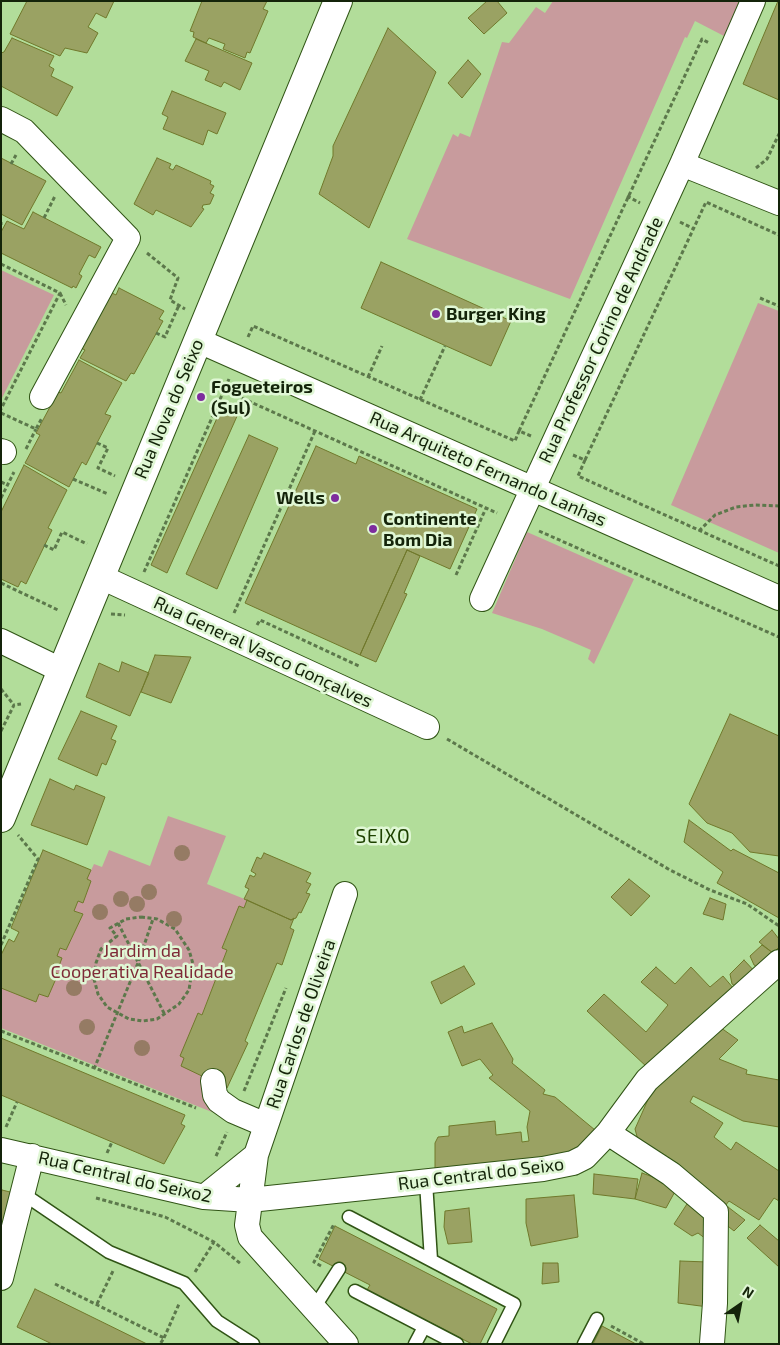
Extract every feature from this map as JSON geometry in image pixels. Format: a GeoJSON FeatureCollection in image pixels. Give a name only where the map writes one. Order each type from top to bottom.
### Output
{"type":"FeatureCollection","features":[{"type":"Feature","properties":{"kind":"main road","name":"Rua Nova do Seixo"},"geometry":{"type":"LineString","coordinates":[[2,816],[99,576],[338,1]]}},
{"type":"Feature","properties":{"kind":"street","name":"Rua Professor Corino de Andrade"},"geometry":{"type":"LineString","coordinates":[[482,599],[682,164],[753,1]]}},
{"type":"Feature","properties":{"kind":"street"},"geometry":{"type":"LineString","coordinates":[[1,119],[24,131],[128,238],[42,397]]}},
{"type":"Feature","properties":{"kind":"street"},"geometry":{"type":"LineString","coordinates":[[682,164],[778,201]]}},
{"type":"Feature","properties":{"kind":"street","name":"Rua Arquiteto Fernando Lanhas"},"geometry":{"type":"LineString","coordinates":[[197,340],[779,598]]}},
{"type":"Feature","properties":{"kind":"street","name":"Rua General Vasco Gonçalves"},"geometry":{"type":"LineString","coordinates":[[99,576],[426,728]]}},
{"type":"Feature","properties":{"kind":"street"},"geometry":{"type":"LineString","coordinates":[[1,641],[61,670]]}},
{"type":"Feature","properties":{"kind":"street","name":"Rua Carlos de Oliveira"},"geometry":{"type":"LineString","coordinates":[[345,894],[256,1155],[247,1225],[250,1237],[346,1344]]}},
{"type":"Feature","properties":{"kind":"street","name":"Rua Central do Seixo"},"geometry":{"type":"LineString","coordinates":[[250,1200],[543,1169],[573,1163],[585,1157],[608,1133],[647,1080],[779,962]]}},
{"type":"Feature","properties":{"kind":"street"},"geometry":{"type":"LineString","coordinates":[[213,1081],[215,1095],[219,1101],[236,1112],[266,1125]]}},
{"type":"Feature","properties":{"kind":"street"},"geometry":{"type":"LineString","coordinates":[[608,1133],[671,1174],[716,1212],[716,1303],[712,1342]]}},
{"type":"Feature","properties":{"kind":"street","name":"Rua Central do Seixo2"},"geometry":{"type":"LineString","coordinates":[[2,1141],[32,1156],[204,1197],[250,1200]]}},
{"type":"Feature","properties":{"kind":"street"},"geometry":{"type":"LineString","coordinates":[[204,1197],[256,1155]]}},
{"type":"Feature","properties":{"kind":"street"},"geometry":{"type":"LineString","coordinates":[[1,1278],[32,1156]]}},
{"type":"Feature","properties":{"kind":"lane"},"geometry":{"type":"LineString","coordinates":[[426,1182],[431,1260]]}},
{"type":"Feature","properties":{"kind":"lane"},"geometry":{"type":"LineString","coordinates":[[22,1193],[90,1240],[120,1257],[176,1279],[187,1286],[217,1321],[253,1344]]}},
{"type":"Feature","properties":{"kind":"lane"},"geometry":{"type":"LineString","coordinates":[[349,1217],[514,1304],[494,1344]]}},
{"type":"Feature","properties":{"kind":"lane"},"geometry":{"type":"LineString","coordinates":[[314,1308],[339,1269]]}},
{"type":"Feature","properties":{"kind":"lane"},"geometry":{"type":"LineString","coordinates":[[355,1291],[457,1344]]}},
{"type":"Feature","properties":{"kind":"lane"},"geometry":{"type":"LineString","coordinates":[[584,1344],[597,1319]]}},
{"type":"Feature","properties":{"kind":"lane"},"geometry":{"type":"LineString","coordinates":[[415,1344],[424,1327]]}},
{"type":"Feature","properties":{"kind":"path"},"geometry":{"type":"LineString","coordinates":[[749,171],[759,167],[767,159],[779,134]]}},
{"type":"Feature","properties":{"kind":"path"},"geometry":{"type":"LineString","coordinates":[[128,238],[178,278],[170,300],[189,311]]}},
{"type":"Feature","properties":{"kind":"path"},"geometry":{"type":"LineString","coordinates":[[1,264],[60,293],[1,409]]}},
{"type":"Feature","properties":{"kind":"path"},"geometry":{"type":"LineString","coordinates":[[760,298],[779,306]]}},
{"type":"Feature","properties":{"kind":"path"},"geometry":{"type":"LineString","coordinates":[[156,333],[165,337],[179,306]]}},
{"type":"Feature","properties":{"kind":"path"},"geometry":{"type":"LineString","coordinates":[[142,577],[253,326],[515,442],[519,431]]}},
{"type":"Feature","properties":{"kind":"path"},"geometry":{"type":"LineString","coordinates":[[368,377],[382,346]]}},
{"type":"Feature","properties":{"kind":"path"},"geometry":{"type":"LineString","coordinates":[[420,400],[445,346]]}},
{"type":"Feature","properties":{"kind":"path"},"geometry":{"type":"LineString","coordinates":[[224,390],[500,514]]}},
{"type":"Feature","properties":{"kind":"path"},"geometry":{"type":"LineString","coordinates":[[231,619],[315,431]]}},
{"type":"Feature","properties":{"kind":"path"},"geometry":{"type":"LineString","coordinates":[[97,443],[108,448],[98,468],[116,476]]}},
{"type":"Feature","properties":{"kind":"path"},"geometry":{"type":"LineString","coordinates":[[585,460],[578,476],[779,566]]}},
{"type":"Feature","properties":{"kind":"path"},"geometry":{"type":"LineString","coordinates":[[104,502],[119,468]]}},
{"type":"Feature","properties":{"kind":"path"},"geometry":{"type":"LineString","coordinates":[[73,479],[108,494]]}},
{"type":"Feature","properties":{"kind":"path"},"geometry":{"type":"LineString","coordinates":[[1,482],[8,485]]}},
{"type":"Feature","properties":{"kind":"path"},"geometry":{"type":"LineString","coordinates":[[699,531],[715,515],[736,507],[755,505],[779,506]]}},
{"type":"Feature","properties":{"kind":"path"},"geometry":{"type":"LineString","coordinates":[[456,575],[486,508]]}},
{"type":"Feature","properties":{"kind":"path"},"geometry":{"type":"LineString","coordinates":[[536,530],[779,637]]}},
{"type":"Feature","properties":{"kind":"path"},"geometry":{"type":"LineString","coordinates":[[44,545],[54,550],[62,532],[87,544]]}},
{"type":"Feature","properties":{"kind":"path"},"geometry":{"type":"LineString","coordinates":[[83,552],[90,536]]}},
{"type":"Feature","properties":{"kind":"path"},"geometry":{"type":"LineString","coordinates":[[1,583],[58,610],[62,602]]}},
{"type":"Feature","properties":{"kind":"path"},"geometry":{"type":"LineString","coordinates":[[108,615],[116,613],[134,619]]}},
{"type":"Feature","properties":{"kind":"path"},"geometry":{"type":"LineString","coordinates":[[1,689],[14,705]]}},
{"type":"Feature","properties":{"kind":"path"},"geometry":{"type":"LineString","coordinates":[[1,731],[14,705],[26,701]]}},
{"type":"Feature","properties":{"kind":"path"},"geometry":{"type":"LineString","coordinates":[[426,728],[670,870],[710,890],[747,904],[779,926]]}},
{"type":"Feature","properties":{"kind":"path"},"geometry":{"type":"LineString","coordinates":[[1,945],[38,859],[2,816]]}},
{"type":"Feature","properties":{"kind":"path"},"geometry":{"type":"LineString","coordinates":[[129,918],[153,918],[169,925],[181,936],[189,950],[193,964],[192,981],[185,998],[164,1015],[143,1021],[117,1015],[102,1001],[94,979],[96,963],[101,949],[117,936],[110,928],[129,918]]}},
{"type":"Feature","properties":{"kind":"path"},"geometry":{"type":"LineString","coordinates":[[94,1069],[138,963],[153,918]]}},
{"type":"Feature","properties":{"kind":"path"},"geometry":{"type":"LineString","coordinates":[[118,923],[164,1015]]}},
{"type":"Feature","properties":{"kind":"path"},"geometry":{"type":"LineString","coordinates":[[214,1160],[236,1112],[288,984]]}},
{"type":"Feature","properties":{"kind":"path"},"geometry":{"type":"LineString","coordinates":[[1,1030],[94,1069],[204,1111]]}},
{"type":"Feature","properties":{"kind":"path"},"geometry":{"type":"LineString","coordinates":[[2,1141],[17,1102]]}},
{"type":"Feature","properties":{"kind":"path"},"geometry":{"type":"LineString","coordinates":[[112,1142],[106,1155],[115,1157]]}},
{"type":"Feature","properties":{"kind":"path"},"geometry":{"type":"LineString","coordinates":[[94,1198],[165,1217],[214,1242],[245,1267]]}},
{"type":"Feature","properties":{"kind":"path"},"geometry":{"type":"LineString","coordinates":[[160,1344],[187,1286],[214,1242]]}},
{"type":"Feature","properties":{"kind":"path"},"geometry":{"type":"LineString","coordinates":[[97,1304],[120,1257]]}},
{"type":"Feature","properties":{"kind":"path"},"geometry":{"type":"LineString","coordinates":[[55,1284],[164,1338]]}},
{"type":"Feature","properties":{"kind":"path"},"geometry":{"type":"LineString","coordinates":[[597,1319],[644,1344]]}},
{"type":"Feature","properties":{"kind":"green space"},"geometry":{"type":"Polygon","coordinates":[[[553,1],[741,1],[724,36],[695,21],[687,38],[685,37],[570,299],[407,239],[453,134],[458,137],[460,133],[470,137],[502,42],[509,43],[536,7],[545,13],[553,1]]]}},
{"type":"Feature","properties":{"kind":"green space"},"geometry":{"type":"Polygon","coordinates":[[[1,270],[54,295],[1,400],[1,270]]]}},
{"type":"Feature","properties":{"kind":"green space"},"geometry":{"type":"Polygon","coordinates":[[[758,303],[779,311],[779,553],[671,505],[758,303]]]}},
{"type":"Feature","properties":{"kind":"green space"},"geometry":{"type":"Polygon","coordinates":[[[527,532],[634,579],[594,664],[588,659],[591,650],[542,629],[492,613],[527,532]]]}},
{"type":"Feature","properties":{"kind":"green space","name":"Jardim da Cooperativa Realidade"},"geometry":{"type":"Polygon","coordinates":[[[168,816],[226,836],[207,884],[247,900],[244,908],[239,907],[222,948],[227,950],[202,1015],[199,1013],[184,1058],[206,1078],[222,1116],[1,1028],[1,988],[36,1001],[39,994],[48,996],[58,974],[51,971],[53,964],[60,948],[66,950],[83,914],[74,911],[78,901],[83,902],[91,881],[87,879],[94,864],[102,867],[109,850],[150,866],[168,816]]]}},
{"type":"Feature","properties":{"kind":"building"},"geometry":{"type":"Polygon","coordinates":[[[27,1],[114,1],[106,18],[96,13],[88,27],[98,33],[87,53],[65,48],[60,56],[10,34],[27,1]]]}},
{"type":"Feature","properties":{"kind":"building"},"geometry":{"type":"Polygon","coordinates":[[[202,1],[267,1],[263,9],[268,11],[250,53],[247,52],[245,58],[223,49],[225,44],[209,38],[206,43],[193,37],[194,32],[190,31],[202,1]]]}},
{"type":"Feature","properties":{"kind":"building"},"geometry":{"type":"Polygon","coordinates":[[[487,1],[497,1],[507,13],[484,34],[468,18],[487,1]]]}},
{"type":"Feature","properties":{"kind":"building"},"geometry":{"type":"Polygon","coordinates":[[[779,1],[779,100],[743,84],[779,1]]]}},
{"type":"Feature","properties":{"kind":"building"},"geometry":{"type":"Polygon","coordinates":[[[388,28],[436,72],[369,228],[319,194],[333,156],[333,146],[388,28]]]}},
{"type":"Feature","properties":{"kind":"building"},"geometry":{"type":"Polygon","coordinates":[[[12,38],[54,56],[49,66],[54,69],[51,76],[73,87],[57,116],[1,86],[1,53],[4,52],[12,38]]]}},
{"type":"Feature","properties":{"kind":"building"},"geometry":{"type":"Polygon","coordinates":[[[196,39],[252,63],[240,90],[224,82],[221,87],[205,80],[209,71],[185,61],[196,39]]]}},
{"type":"Feature","properties":{"kind":"building"},"geometry":{"type":"Polygon","coordinates":[[[468,60],[481,74],[462,98],[448,83],[468,60]]]}},
{"type":"Feature","properties":{"kind":"building"},"geometry":{"type":"Polygon","coordinates":[[[172,91],[226,113],[217,134],[208,130],[203,145],[163,129],[168,117],[162,114],[172,91]]]}},
{"type":"Feature","properties":{"kind":"building"},"geometry":{"type":"Polygon","coordinates":[[[1,158],[46,181],[22,225],[1,214],[1,158]]]}},
{"type":"Feature","properties":{"kind":"building"},"geometry":{"type":"Polygon","coordinates":[[[157,158],[171,164],[169,168],[173,170],[176,165],[211,181],[210,184],[214,186],[210,193],[214,195],[210,204],[203,205],[202,208],[204,209],[191,227],[156,210],[153,215],[134,204],[157,158]]]}},
{"type":"Feature","properties":{"kind":"building"},"geometry":{"type":"Polygon","coordinates":[[[33,212],[101,247],[95,258],[89,255],[79,274],[82,276],[76,288],[73,286],[72,288],[1,253],[1,232],[7,221],[24,229],[33,212]]]}},
{"type":"Feature","properties":{"kind":"building","name":"Burger King"},"geometry":{"type":"Polygon","coordinates":[[[381,262],[511,321],[491,366],[361,308],[381,262]]]}},
{"type":"Feature","properties":{"kind":"building"},"geometry":{"type":"Polygon","coordinates":[[[119,288],[164,311],[159,319],[163,321],[134,374],[131,373],[126,381],[80,358],[85,350],[81,348],[112,293],[116,295],[119,288]]]}},
{"type":"Feature","properties":{"kind":"building"},"geometry":{"type":"Polygon","coordinates":[[[79,360],[122,383],[105,414],[111,416],[86,465],[82,462],[69,487],[25,463],[40,435],[36,433],[58,392],[61,393],[79,360]]]}},
{"type":"Feature","properties":{"kind":"building"},"geometry":{"type":"Polygon","coordinates":[[[222,407],[238,414],[167,573],[151,565],[222,407]]]}},
{"type":"Feature","properties":{"kind":"building"},"geometry":{"type":"Polygon","coordinates":[[[249,435],[278,448],[217,589],[186,574],[249,435]]]}},
{"type":"Feature","properties":{"kind":"building","name":"Continente Bom Dia"},"geometry":{"type":"Polygon","coordinates":[[[316,446],[356,464],[359,456],[477,509],[450,569],[407,550],[360,655],[245,603],[316,446]]]}},
{"type":"Feature","properties":{"kind":"building"},"geometry":{"type":"Polygon","coordinates":[[[24,465],[67,490],[48,528],[52,530],[26,584],[21,581],[18,587],[1,579],[1,512],[24,465]]]}},
{"type":"Feature","properties":{"kind":"building"},"geometry":{"type":"Polygon","coordinates":[[[407,550],[420,556],[404,593],[407,594],[376,662],[360,655],[407,550]]]}},
{"type":"Feature","properties":{"kind":"building"},"geometry":{"type":"Polygon","coordinates":[[[155,655],[191,657],[171,703],[141,692],[155,655]]]}},
{"type":"Feature","properties":{"kind":"building"},"geometry":{"type":"Polygon","coordinates":[[[122,662],[149,673],[130,716],[86,697],[99,663],[119,672],[122,662]]]}},
{"type":"Feature","properties":{"kind":"building"},"geometry":{"type":"Polygon","coordinates":[[[81,711],[117,726],[111,739],[116,741],[106,765],[102,763],[97,776],[58,759],[81,711]]]}},
{"type":"Feature","properties":{"kind":"building"},"geometry":{"type":"Polygon","coordinates":[[[730,714],[779,736],[779,856],[750,852],[732,833],[707,823],[689,804],[730,714]]]}},
{"type":"Feature","properties":{"kind":"building"},"geometry":{"type":"Polygon","coordinates":[[[50,779],[74,790],[76,785],[105,797],[87,845],[31,825],[50,779]]]}},
{"type":"Feature","properties":{"kind":"building"},"geometry":{"type":"Polygon","coordinates":[[[689,820],[731,851],[733,849],[779,873],[779,918],[717,883],[723,872],[684,842],[689,820]]]}},
{"type":"Feature","properties":{"kind":"building"},"geometry":{"type":"Polygon","coordinates":[[[43,850],[91,870],[87,879],[91,881],[83,903],[78,901],[74,911],[83,914],[66,950],[60,948],[57,956],[62,958],[59,966],[53,964],[51,971],[58,974],[48,997],[39,994],[36,1002],[1,988],[1,955],[9,939],[14,942],[19,932],[11,928],[43,850]]]}},
{"type":"Feature","properties":{"kind":"building"},"geometry":{"type":"Polygon","coordinates":[[[264,853],[311,873],[306,882],[311,884],[306,893],[310,894],[301,913],[299,912],[296,918],[291,920],[244,899],[249,889],[245,887],[250,875],[254,877],[256,874],[251,871],[257,857],[261,859],[264,853]]]}},
{"type":"Feature","properties":{"kind":"building"},"geometry":{"type":"Polygon","coordinates":[[[629,879],[650,896],[631,916],[611,897],[629,879]]]}},
{"type":"Feature","properties":{"kind":"building"},"geometry":{"type":"Polygon","coordinates":[[[710,898],[726,904],[723,920],[703,914],[710,898]]]}},
{"type":"Feature","properties":{"kind":"building"},"geometry":{"type":"Polygon","coordinates":[[[247,900],[291,920],[294,918],[290,928],[294,930],[282,965],[277,963],[245,1041],[248,1043],[227,1088],[181,1066],[184,1058],[180,1056],[198,1013],[202,1015],[227,950],[222,948],[239,906],[244,908],[247,900]]]}},
{"type":"Feature","properties":{"kind":"building"},"geometry":{"type":"Polygon","coordinates":[[[772,930],[779,939],[779,947],[773,953],[759,942],[772,930]]]}},
{"type":"Feature","properties":{"kind":"building"},"geometry":{"type":"Polygon","coordinates":[[[762,945],[773,953],[759,968],[754,965],[750,956],[762,945]]]}},
{"type":"Feature","properties":{"kind":"building"},"geometry":{"type":"Polygon","coordinates":[[[744,960],[757,974],[739,988],[732,984],[730,974],[744,960]]]}},
{"type":"Feature","properties":{"kind":"building"},"geometry":{"type":"Polygon","coordinates":[[[464,966],[475,984],[441,1004],[431,982],[464,966]]]}},
{"type":"Feature","properties":{"kind":"building"},"geometry":{"type":"Polygon","coordinates":[[[656,967],[675,984],[691,967],[710,987],[723,976],[734,989],[703,1013],[648,1068],[587,1011],[604,994],[646,1032],[668,1005],[641,982],[656,967]]]}},
{"type":"Feature","properties":{"kind":"building"},"geometry":{"type":"Polygon","coordinates":[[[492,1023],[513,1059],[512,1063],[545,1090],[543,1094],[555,1097],[595,1130],[571,1156],[435,1173],[435,1143],[438,1137],[449,1136],[449,1126],[495,1121],[496,1135],[521,1132],[522,1142],[529,1141],[527,1127],[530,1111],[489,1078],[493,1075],[480,1059],[462,1066],[448,1032],[462,1026],[464,1033],[492,1023]]]}},
{"type":"Feature","properties":{"kind":"building"},"geometry":{"type":"Polygon","coordinates":[[[717,1025],[738,1040],[719,1059],[747,1070],[746,1074],[779,1080],[779,1127],[743,1121],[693,1096],[690,1102],[723,1123],[714,1137],[731,1150],[736,1142],[779,1171],[779,1201],[774,1198],[759,1220],[729,1201],[725,1206],[639,1144],[635,1129],[657,1079],[717,1025]]]}},
{"type":"Feature","properties":{"kind":"building"},"geometry":{"type":"Polygon","coordinates":[[[1,1038],[185,1115],[181,1124],[185,1126],[164,1164],[1,1095],[1,1038]]]}},
{"type":"Feature","properties":{"kind":"building"},"geometry":{"type":"Polygon","coordinates":[[[642,1173],[678,1186],[666,1208],[635,1199],[642,1173]]]}},
{"type":"Feature","properties":{"kind":"building"},"geometry":{"type":"Polygon","coordinates":[[[594,1174],[638,1179],[635,1199],[593,1194],[594,1174]]]}},
{"type":"Feature","properties":{"kind":"building"},"geometry":{"type":"Polygon","coordinates":[[[2,1190],[18,1194],[1,1249],[1,1194],[2,1190]]]}},
{"type":"Feature","properties":{"kind":"building"},"geometry":{"type":"Polygon","coordinates":[[[574,1195],[578,1237],[531,1246],[526,1223],[526,1199],[574,1195]]]}},
{"type":"Feature","properties":{"kind":"building"},"geometry":{"type":"Polygon","coordinates":[[[687,1204],[707,1214],[706,1239],[698,1233],[692,1236],[674,1224],[687,1204]]]}},
{"type":"Feature","properties":{"kind":"building"},"geometry":{"type":"Polygon","coordinates":[[[728,1207],[745,1220],[734,1231],[719,1219],[728,1207]]]}},
{"type":"Feature","properties":{"kind":"building"},"geometry":{"type":"Polygon","coordinates":[[[469,1208],[472,1242],[448,1244],[444,1227],[445,1211],[469,1208]]]}},
{"type":"Feature","properties":{"kind":"building"},"geometry":{"type":"Polygon","coordinates":[[[760,1225],[779,1241],[779,1267],[747,1238],[760,1225]]]}},
{"type":"Feature","properties":{"kind":"building"},"geometry":{"type":"Polygon","coordinates":[[[335,1226],[497,1309],[480,1344],[472,1344],[367,1290],[370,1285],[319,1259],[335,1226]]]}},
{"type":"Feature","properties":{"kind":"building"},"geometry":{"type":"Polygon","coordinates":[[[680,1261],[708,1262],[708,1307],[678,1303],[680,1261]]]}},
{"type":"Feature","properties":{"kind":"building"},"geometry":{"type":"Polygon","coordinates":[[[543,1263],[558,1263],[559,1282],[542,1284],[543,1263]]]}},
{"type":"Feature","properties":{"kind":"building"},"geometry":{"type":"Polygon","coordinates":[[[35,1289],[147,1344],[52,1344],[17,1327],[35,1289]]]}},
{"type":"Feature","properties":{"kind":"building"},"geometry":{"type":"Polygon","coordinates":[[[602,1326],[636,1344],[593,1344],[602,1326]]]}},
{"type":"Feature","properties":{"kind":"place","name":"Burger King"},"geometry":{"type":"Point","coordinates":[436,314]}},
{"type":"Feature","properties":{"kind":"place","name":"Fogueteiros (Sul)"},"geometry":{"type":"Point","coordinates":[201,397]}},
{"type":"Feature","properties":{"kind":"place","name":"Wells"},"geometry":{"type":"Point","coordinates":[335,498]}},
{"type":"Feature","properties":{"kind":"place","name":"Continente Bom Dia"},"geometry":{"type":"Point","coordinates":[373,529]}},
{"type":"Feature","properties":{"kind":"district","name":"SEIXO"},"geometry":{"type":"Point","coordinates":[383,837]}}]}
